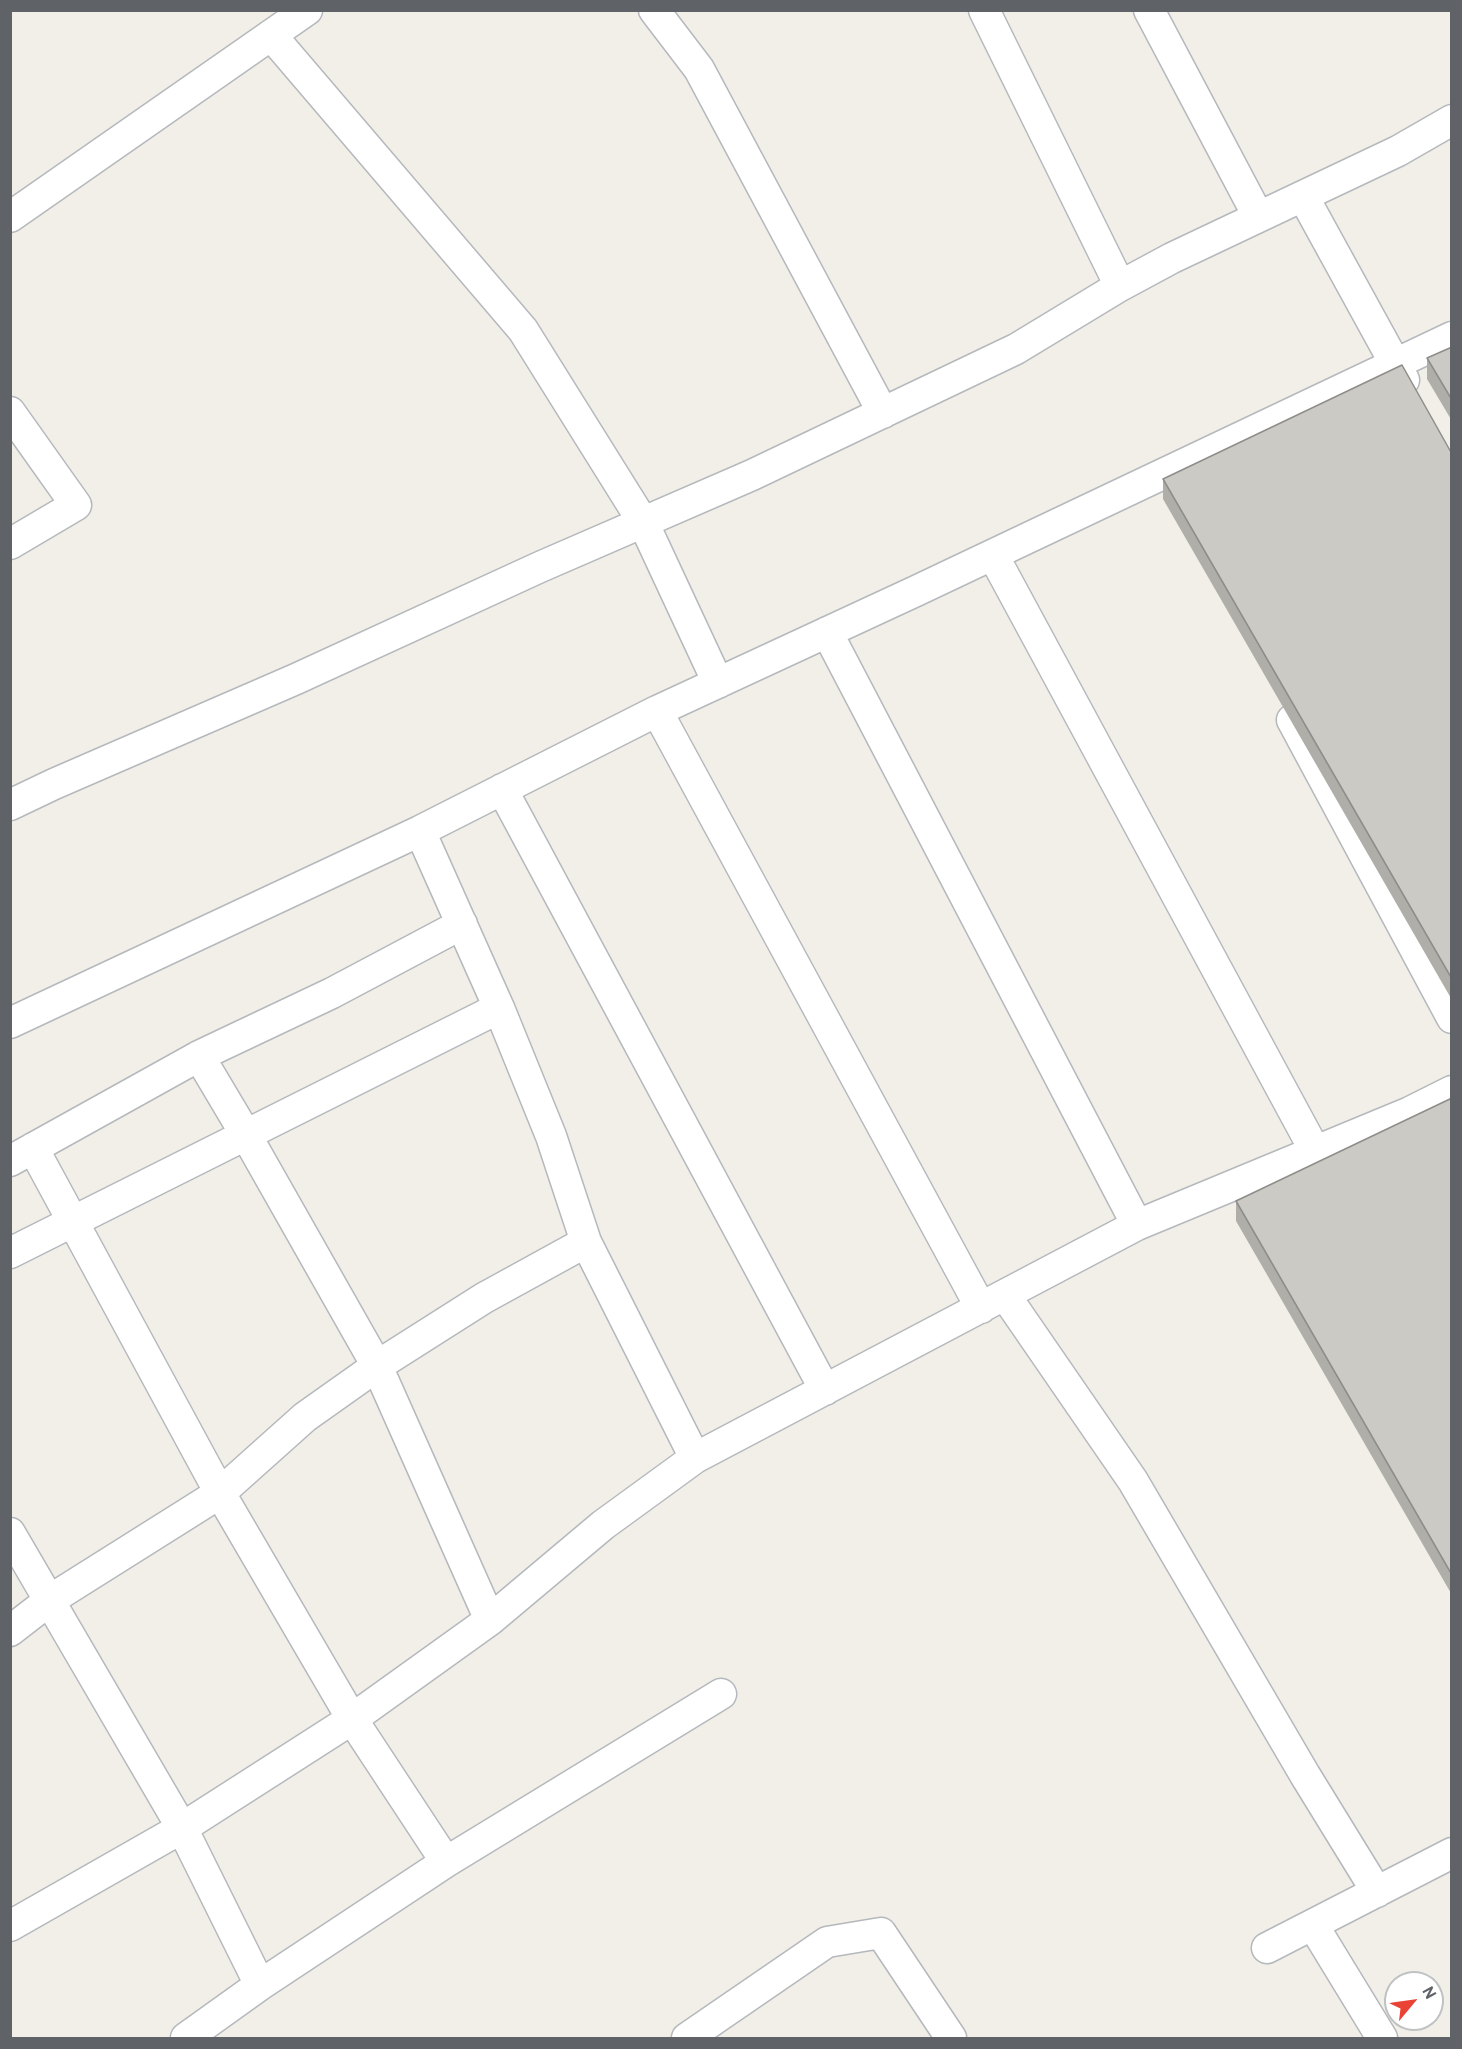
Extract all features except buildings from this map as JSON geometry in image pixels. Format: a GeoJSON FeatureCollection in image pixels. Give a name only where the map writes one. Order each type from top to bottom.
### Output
{"type":"FeatureCollection","features":[{"type":"Feature","properties":{"kind":"street"},"geometry":{"type":"LineString","coordinates":[[10,217],[307,10]]}},
{"type":"Feature","properties":{"kind":"street"},"geometry":{"type":"LineString","coordinates":[[654,10],[699,69],[883,413]]}},
{"type":"Feature","properties":{"kind":"street"},"geometry":{"type":"LineString","coordinates":[[984,10],[1120,286]]}},
{"type":"Feature","properties":{"kind":"street"},"geometry":{"type":"LineString","coordinates":[[1149,10],[1258,216]]}},
{"type":"Feature","properties":{"kind":"street"},"geometry":{"type":"LineString","coordinates":[[271,35],[524,330],[643,522],[718,683]]}},
{"type":"Feature","properties":{"kind":"street"},"geometry":{"type":"LineString","coordinates":[[10,805],[296,679],[540,567],[752,475],[883,413],[1016,349],[1120,286],[1203,242],[1398,151],[1452,120]]}},
{"type":"Feature","properties":{"kind":"street"},"geometry":{"type":"LineString","coordinates":[[1303,196],[1417,405]]}},
{"type":"Feature","properties":{"kind":"street"},"geometry":{"type":"LineString","coordinates":[[10,1023],[420,831],[657,711],[993,555],[1166,485],[1395,363],[1452,337]]}},
{"type":"Feature","properties":{"kind":"street"},"geometry":{"type":"LineString","coordinates":[[10,412],[76,505],[10,544]]}},
{"type":"Feature","properties":{"kind":"street"},"geometry":{"type":"LineString","coordinates":[[993,555],[1315,1151]]}},
{"type":"Feature","properties":{"kind":"street"},"geometry":{"type":"LineString","coordinates":[[827,632],[1137,1225]]}},
{"type":"Feature","properties":{"kind":"street"},"geometry":{"type":"LineString","coordinates":[[1278,694],[1452,1018]]}},
{"type":"Feature","properties":{"kind":"street"},"geometry":{"type":"LineString","coordinates":[[657,711],[993,1301],[1133,1481],[1377,1892]]}},
{"type":"Feature","properties":{"kind":"street"},"geometry":{"type":"LineString","coordinates":[[502,789],[825,1390]]}},
{"type":"Feature","properties":{"kind":"street"},"geometry":{"type":"LineString","coordinates":[[420,831],[499,1008],[551,1136],[586,1242],[696,1458]]}},
{"type":"Feature","properties":{"kind":"street"},"geometry":{"type":"LineString","coordinates":[[446,1862],[352,1719],[220,1493],[74,1222],[22,1154],[199,1056],[333,993],[462,924]]}},
{"type":"Feature","properties":{"kind":"street"},"geometry":{"type":"LineString","coordinates":[[10,1254],[499,1008]]}},
{"type":"Feature","properties":{"kind":"street"},"geometry":{"type":"LineString","coordinates":[[199,1056],[377,1366],[490,1620]]}},
{"type":"Feature","properties":{"kind":"street"},"geometry":{"type":"LineString","coordinates":[[10,1926],[182,1828],[352,1719],[490,1620],[603,1525],[696,1458],[1137,1225],[1245,1193],[1315,1151],[1410,1112],[1452,1091]]}},
{"type":"Feature","properties":{"kind":"street"},"geometry":{"type":"LineString","coordinates":[[10,1631],[50,1600],[220,1493],[305,1417],[377,1366],[484,1298],[586,1242]]}},
{"type":"Feature","properties":{"kind":"street"},"geometry":{"type":"LineString","coordinates":[[10,1533],[182,1828],[260,1985]]}},
{"type":"Feature","properties":{"kind":"street"},"geometry":{"type":"LineString","coordinates":[[186,2038],[260,1985],[446,1862],[721,1694]]}},
{"type":"Feature","properties":{"kind":"street"},"geometry":{"type":"LineString","coordinates":[[1267,1948],[1452,1853]]}},
{"type":"Feature","properties":{"kind":"street"},"geometry":{"type":"LineString","coordinates":[[1313,1925],[1382,2038]]}},
{"type":"Feature","properties":{"kind":"street"},"geometry":{"type":"LineString","coordinates":[[687,2038],[827,1942],[881,1934],[951,2038]]}}]}
